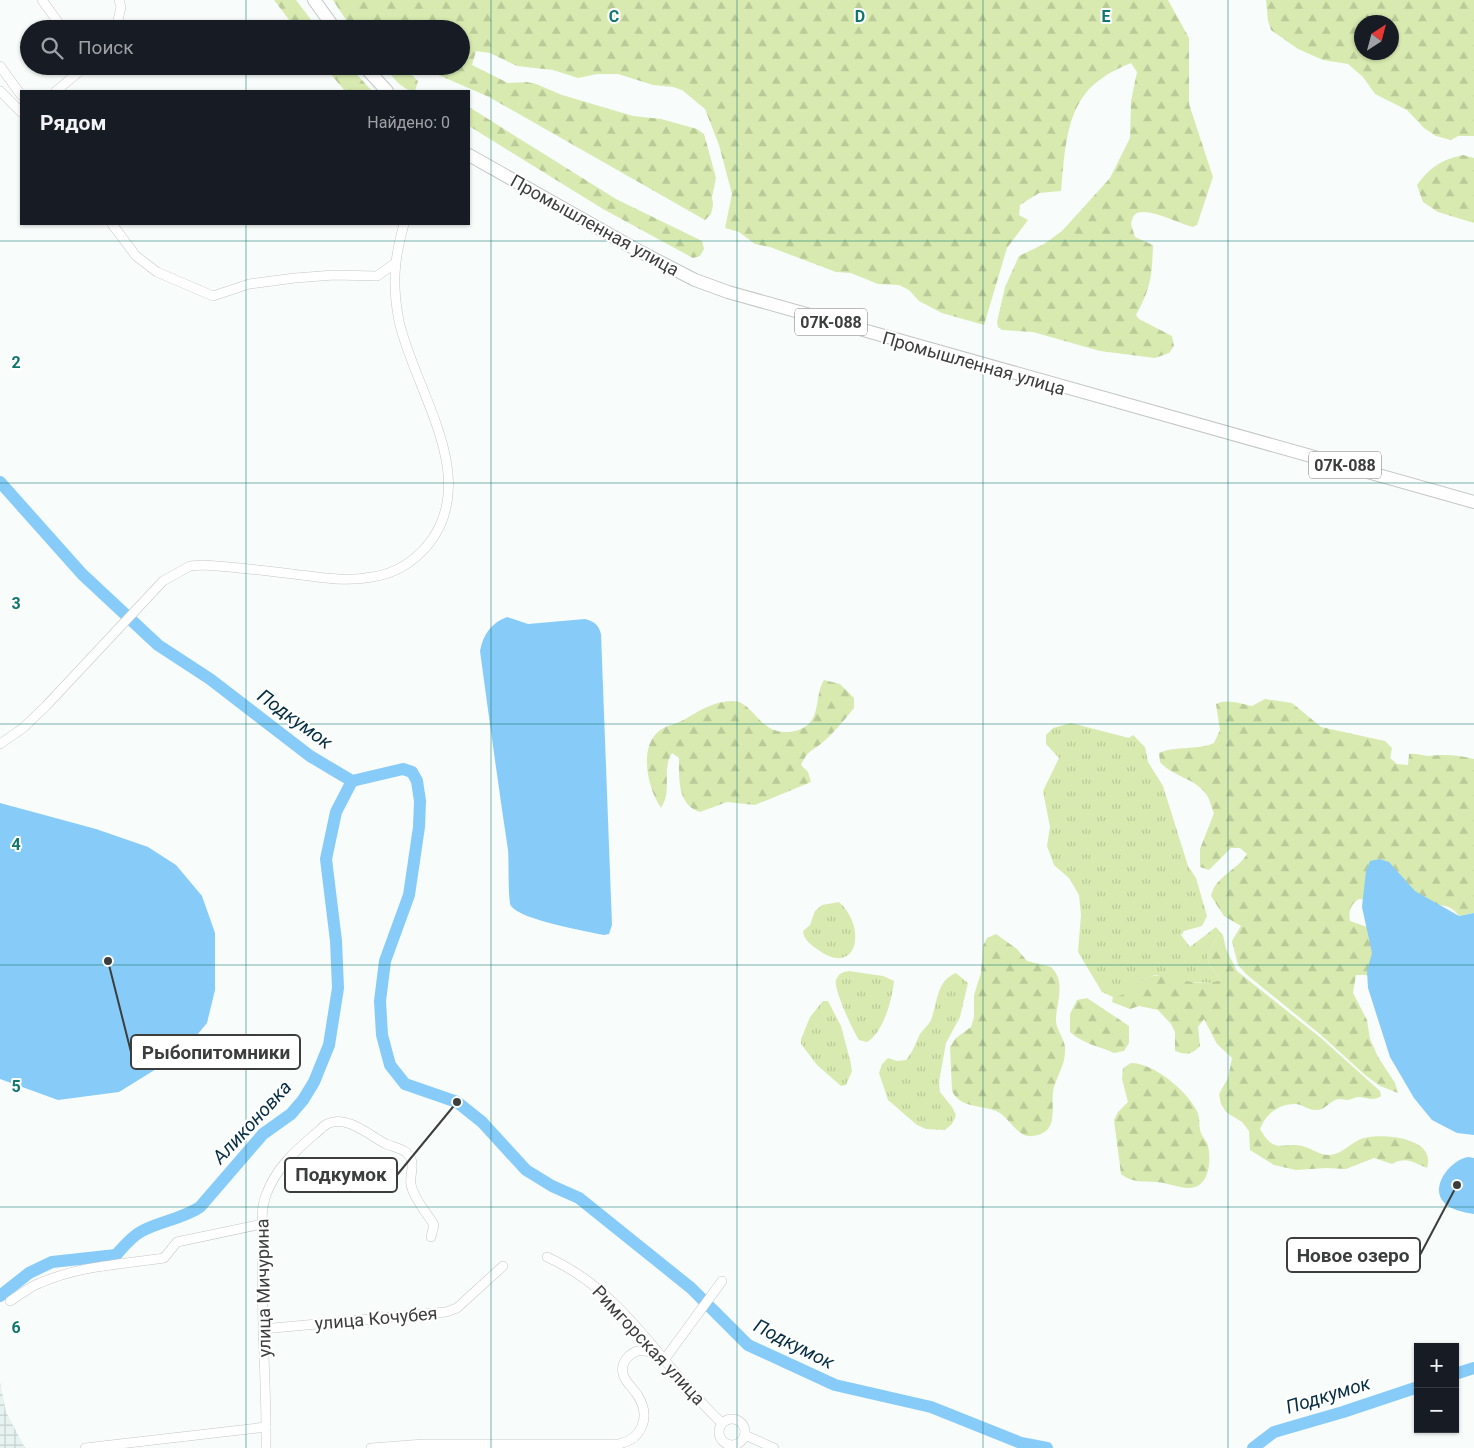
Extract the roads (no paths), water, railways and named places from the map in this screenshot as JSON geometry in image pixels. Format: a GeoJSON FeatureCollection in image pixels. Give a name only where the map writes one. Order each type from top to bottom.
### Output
{"type":"FeatureCollection","features":[{"type":"Feature","properties":{"kind":"main road"},"geometry":{"type":"LineString","coordinates":[[314,0],[328,20]]}},
{"type":"Feature","properties":{"kind":"main road"},"geometry":{"type":"LineString","coordinates":[[372,75],[386,90]]}},
{"type":"Feature","properties":{"kind":"main road","name":"Промышленная улица"},"geometry":{"type":"LineString","coordinates":[[470,156],[636,250],[695,280],[728,292],[1474,502]]}},
{"type":"Feature","properties":{"kind":"street"},"geometry":{"type":"LineString","coordinates":[[42,0],[56,20]]}},
{"type":"Feature","properties":{"kind":"street"},"geometry":{"type":"LineString","coordinates":[[118,20],[121,7],[119,0]]}},
{"type":"Feature","properties":{"kind":"street"},"geometry":{"type":"LineString","coordinates":[[0,66],[20,94]]}},
{"type":"Feature","properties":{"kind":"street"},"geometry":{"type":"LineString","coordinates":[[57,90],[75,75]]}},
{"type":"Feature","properties":{"kind":"street"},"geometry":{"type":"LineString","coordinates":[[0,91],[20,111]]}},
{"type":"Feature","properties":{"kind":"street"},"geometry":{"type":"LineString","coordinates":[[113,225],[136,256],[157,272],[213,296],[249,284],[295,278],[334,275],[377,276],[394,264]]}},
{"type":"Feature","properties":{"kind":"street"},"geometry":{"type":"LineString","coordinates":[[0,744],[22,728],[46,706],[144,600],[172,575],[190,566],[231,567],[334,580],[374,577],[393,571],[408,563],[432,540],[439,528],[446,508],[449,469],[443,444],[400,323],[394,283],[394,264],[404,225]]}},
{"type":"Feature","properties":{"kind":"street","name":"улица Мичурина"},"geometry":{"type":"LineString","coordinates":[[266,1448],[263,1329],[260,1292],[261,1212],[266,1194],[287,1158],[328,1123],[341,1122],[371,1134],[386,1144],[408,1154],[413,1164],[410,1184],[434,1224],[431,1237]]}},
{"type":"Feature","properties":{"kind":"street"},"geometry":{"type":"LineString","coordinates":[[10,1301],[38,1284],[53,1278],[90,1268],[164,1258],[169,1248],[177,1242],[262,1224]]}},
{"type":"Feature","properties":{"kind":"street","name":"Римгорская улица"},"geometry":{"type":"LineString","coordinates":[[546,1257],[570,1268],[598,1287],[646,1336],[702,1404],[722,1423]]}},
{"type":"Feature","properties":{"kind":"street","name":"улица Кочубея"},"geometry":{"type":"LineString","coordinates":[[263,1329],[446,1312],[457,1308],[503,1266]]}},
{"type":"Feature","properties":{"kind":"street"},"geometry":{"type":"LineString","coordinates":[[371,1448],[424,1444],[619,1444],[629,1442],[636,1437],[641,1428],[643,1408],[639,1398],[624,1376],[623,1366],[628,1357],[635,1351],[646,1351],[664,1360],[722,1281]]}},
{"type":"Feature","properties":{"kind":"street"},"geometry":{"type":"LineString","coordinates":[[730,1418],[738,1420],[744,1427],[745,1436],[737,1444],[723,1446],[719,1434],[722,1423],[730,1418]]}},
{"type":"Feature","properties":{"kind":"street"},"geometry":{"type":"LineString","coordinates":[[85,1448],[266,1427]]}},
{"type":"Feature","properties":{"kind":"street"},"geometry":{"type":"LineString","coordinates":[[745,1436],[774,1448]]}},
{"type":"Feature","properties":{"kind":"water"},"geometry":{"type":"Polygon","coordinates":[[[507,617],[528,624],[585,619],[596,624],[601,634],[612,925],[609,934],[604,935],[569,928],[527,916],[517,911],[510,903],[508,850],[480,651],[483,640],[492,626],[507,617]]]}},
{"type":"Feature","properties":{"kind":"water"},"geometry":{"type":"Polygon","coordinates":[[[0,803],[96,829],[148,847],[176,865],[202,896],[215,933],[215,990],[207,1023],[182,1053],[119,1092],[58,1100],[0,1079],[0,803]]]}},
{"type":"Feature","properties":{"kind":"water"},"geometry":{"type":"Polygon","coordinates":[[[1380,859],[1389,862],[1415,891],[1459,916],[1474,913],[1474,1135],[1457,1133],[1432,1120],[1414,1098],[1390,1057],[1368,988],[1367,971],[1372,953],[1362,907],[1366,871],[1370,861],[1380,859]]]}},
{"type":"Feature","properties":{"kind":"water"},"geometry":{"type":"Polygon","coordinates":[[[1468,1157],[1474,1158],[1474,1214],[1448,1206],[1442,1200],[1439,1193],[1441,1179],[1445,1173],[1456,1162],[1468,1157]]]}},
{"type":"Feature","properties":{"kind":"waterway","name":"Подкумок"},"geometry":{"type":"LineString","coordinates":[[0,482],[82,574],[158,645],[210,679],[310,756],[352,781],[403,769],[412,772],[417,781],[420,801],[419,827],[409,895],[385,961],[380,1001],[382,1035],[390,1065],[405,1084],[457,1102],[482,1122],[526,1170],[552,1186],[579,1198],[691,1288],[748,1345],[835,1385],[931,1407],[1021,1443],[1047,1448]]}},
{"type":"Feature","properties":{"kind":"waterway","name":"Аликоновка"},"geometry":{"type":"LineString","coordinates":[[0,1296],[29,1273],[52,1262],[116,1255],[138,1233],[200,1207],[263,1134],[291,1114],[303,1100],[314,1082],[329,1045],[338,988],[336,941],[326,859],[336,812],[352,781]]}},
{"type":"Feature","properties":{"kind":"waterway","name":"Подкумок"},"geometry":{"type":"LineString","coordinates":[[1459,1373],[1474,1368]]}},
{"type":"Feature","properties":{"kind":"waterway","name":"Подкумок"},"geometry":{"type":"LineString","coordinates":[[1253,1448],[1274,1432],[1415,1388]]}},
{"type":"Feature","properties":{"kind":"place","name":"Рыбопитомники"},"geometry":{"type":"Point","coordinates":[108,961]}},
{"type":"Feature","properties":{"kind":"place","name":"Подкумок"},"geometry":{"type":"Point","coordinates":[457,1102]}},
{"type":"Feature","properties":{"kind":"place","name":"Новое озеро"},"geometry":{"type":"Point","coordinates":[1457,1185]}}]}
